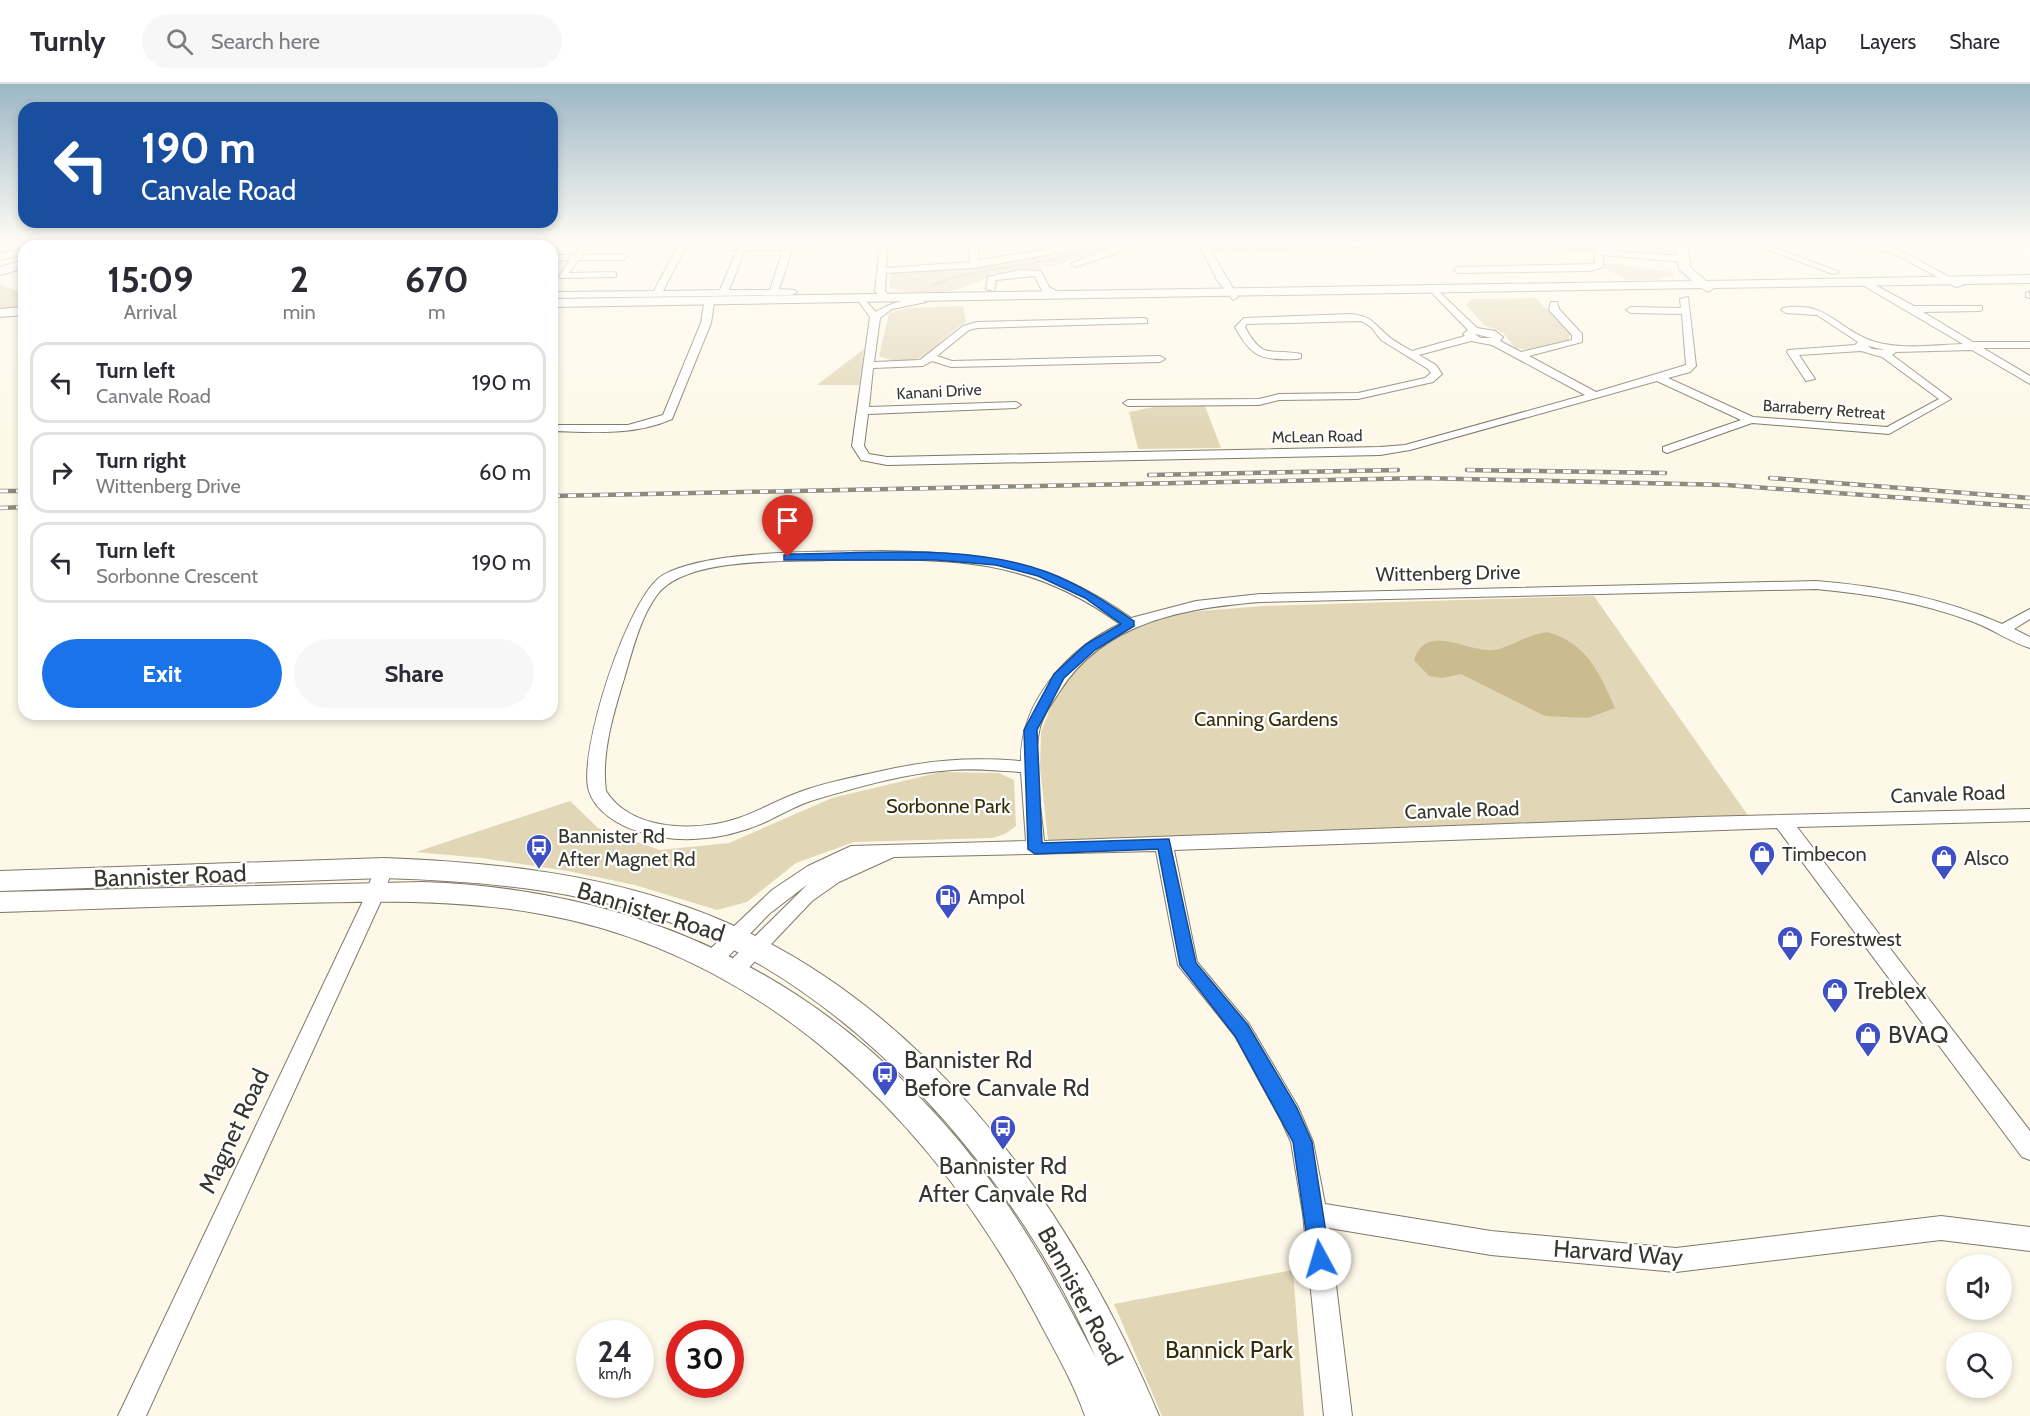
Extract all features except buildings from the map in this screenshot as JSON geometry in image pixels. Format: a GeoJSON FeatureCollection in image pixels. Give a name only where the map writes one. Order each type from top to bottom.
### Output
{"type":"FeatureCollection","features":[{"type":"Feature","properties":{"kind":"main road"},"geometry":{"type":"LineString","coordinates":[[0,314],[18,312]]}},
{"type":"Feature","properties":{"kind":"main road"},"geometry":{"type":"LineString","coordinates":[[0,319],[18,318]]}},
{"type":"Feature","properties":{"kind":"main road","name":"Bannister Road"},"geometry":{"type":"LineString","coordinates":[[0,902],[484,873],[578,888],[671,913],[734,954],[848,1047],[917,1113],[960,1165],[1013,1243],[1058,1322],[1104,1416]]}},
{"type":"Feature","properties":{"kind":"main road","name":"Bannister Road"},"geometry":{"type":"LineString","coordinates":[[0,881],[380,880]]}},
{"type":"Feature","properties":{"kind":"main road","name":"Bannister Road"},"geometry":{"type":"LineString","coordinates":[[734,954],[840,1003],[891,1044],[943,1097],[1030,1204],[1089,1305],[1140,1416]]}},
{"type":"Feature","properties":{"kind":"street"},"geometry":{"type":"LineString","coordinates":[[558,428],[640,426],[656,423],[668,417],[714,306]]}},
{"type":"Feature","properties":{"kind":"street"},"geometry":{"type":"LineString","coordinates":[[866,306],[875,317]]}},
{"type":"Feature","properties":{"kind":"street"},"geometry":{"type":"LineString","coordinates":[[864,411],[875,317],[885,308],[896,306]]}},
{"type":"Feature","properties":{"kind":"street"},"geometry":{"type":"LineString","coordinates":[[1452,306],[1472,334],[1481,342],[1494,342],[1596,396]]}},
{"type":"Feature","properties":{"kind":"street"},"geometry":{"type":"LineString","coordinates":[[1517,356],[1577,342],[1577,334],[1554,310],[1554,306]]}},
{"type":"Feature","properties":{"kind":"street","name":"McLean Road"},"geometry":{"type":"LineString","coordinates":[[1631,310],[1673,306]]}},
{"type":"Feature","properties":{"kind":"street","name":"McLean Road"},"geometry":{"type":"LineString","coordinates":[[864,411],[858,446],[865,457],[887,461],[1387,451],[1406,448],[1680,374],[1691,366],[1686,306]]}},
{"type":"Feature","properties":{"kind":"street"},"geometry":{"type":"LineString","coordinates":[[1909,306],[2030,381]]}},
{"type":"Feature","properties":{"kind":"street"},"geometry":{"type":"LineString","coordinates":[[1913,309],[1979,308]]}},
{"type":"Feature","properties":{"kind":"street","name":"Barraberry Retreat"},"geometry":{"type":"LineString","coordinates":[[1661,379],[1751,420],[1889,431],[1946,399],[1888,351],[1864,345],[1819,312],[1786,310]]}},
{"type":"Feature","properties":{"kind":"street"},"geometry":{"type":"LineString","coordinates":[[1128,403],[1259,402],[1279,397],[1358,396],[1429,380],[1437,374],[1432,367],[1392,344],[1374,325],[1364,319],[1351,317],[1244,321],[1240,327],[1255,352],[1270,356],[1297,356]]}},
{"type":"Feature","properties":{"kind":"street"},"geometry":{"type":"LineString","coordinates":[[870,365],[923,363],[932,358],[966,328],[977,325],[1144,321]]}},
{"type":"Feature","properties":{"kind":"street"},"geometry":{"type":"LineString","coordinates":[[1411,354],[1472,334]]}},
{"type":"Feature","properties":{"kind":"street"},"geometry":{"type":"LineString","coordinates":[[1810,379],[1792,352],[1864,345]]}},
{"type":"Feature","properties":{"kind":"street"},"geometry":{"type":"LineString","coordinates":[[1888,351],[2030,345]]}},
{"type":"Feature","properties":{"kind":"street"},"geometry":{"type":"LineString","coordinates":[[932,358],[951,364],[1160,359]]}},
{"type":"Feature","properties":{"kind":"street","name":"Kanani Drive"},"geometry":{"type":"LineString","coordinates":[[864,411],[1016,405]]}},
{"type":"Feature","properties":{"kind":"street"},"geometry":{"type":"LineString","coordinates":[[1667,449],[1751,420]]}},
{"type":"Feature","properties":{"kind":"street"},"geometry":{"type":"LineString","coordinates":[[1030,767],[945,764],[813,793],[734,827],[676,832],[643,827],[617,814],[597,791],[595,763],[607,705],[648,596],[669,576],[700,566],[746,559],[808,556],[936,557],[996,562],[1042,574],[1080,591],[1130,624]]}},
{"type":"Feature","properties":{"kind":"street","name":"Wittenberg Drive"},"geometry":{"type":"LineString","coordinates":[[1035,849],[1030,767],[1031,730],[1059,676],[1086,650],[1130,624],[1168,610],[1195,604],[1250,599],[1816,585],[1868,588],[1899,594],[1958,610],[2004,629],[2030,643]]}},
{"type":"Feature","properties":{"kind":"street"},"geometry":{"type":"LineString","coordinates":[[2004,629],[2030,613]]}},
{"type":"Feature","properties":{"kind":"street","name":"Canvale Road"},"geometry":{"type":"LineString","coordinates":[[734,954],[832,876],[895,851],[1035,849],[2030,815]]}},
{"type":"Feature","properties":{"kind":"street"},"geometry":{"type":"LineString","coordinates":[[1783,822],[2030,1149]]}},
{"type":"Feature","properties":{"kind":"street"},"geometry":{"type":"LineString","coordinates":[[1164,843],[1188,965],[1242,1030],[1290,1114],[1302,1142],[1315,1214],[1338,1416]]}},
{"type":"Feature","properties":{"kind":"street","name":"Magnet Road"},"geometry":{"type":"LineString","coordinates":[[132,1416],[380,880]]}},
{"type":"Feature","properties":{"kind":"street","name":"Harvard Way"},"geometry":{"type":"LineString","coordinates":[[1315,1214],[1491,1243],[1676,1260],[1941,1228],[2030,1239]]}},
{"type":"Feature","properties":{"kind":"green space"},"geometry":{"type":"Polygon","coordinates":[[[0,306],[18,306],[18,308],[0,309],[0,306]]]}},
{"type":"Feature","properties":{"kind":"green space"},"geometry":{"type":"Polygon","coordinates":[[[963,306],[966,322],[919,358],[895,361],[879,356],[889,313],[908,308],[963,306]]]}},
{"type":"Feature","properties":{"kind":"green space"},"geometry":{"type":"Polygon","coordinates":[[[1467,306],[1544,306],[1570,333],[1569,340],[1529,350],[1515,348],[1503,333],[1484,325],[1467,306]]]}},
{"type":"Feature","properties":{"kind":"green space"},"geometry":{"type":"Polygon","coordinates":[[[864,349],[859,385],[817,385],[864,349]]]}},
{"type":"Feature","properties":{"kind":"green space"},"geometry":{"type":"Polygon","coordinates":[[[1205,406],[1221,448],[1138,449],[1129,412],[1154,407],[1205,406]]]}},
{"type":"Feature","properties":{"kind":"green space","name":"Canning Gardens"},"geometry":{"type":"Polygon","coordinates":[[[1594,596],[1749,817],[1048,840],[1040,768],[1041,732],[1062,678],[1105,641],[1165,616],[1200,611],[1264,606],[1594,596]]]}},
{"type":"Feature","properties":{"kind":"green space","name":"Sorbonne Park"},"geometry":{"type":"Polygon","coordinates":[[[941,772],[999,773],[1014,780],[1016,826],[1005,834],[992,838],[854,842],[796,863],[747,902],[717,910],[635,885],[568,871],[482,858],[416,852],[570,801],[598,828],[660,850],[729,843],[832,798],[941,772]]]}},
{"type":"Feature","properties":{"kind":"green space","name":"Bannick Park"},"geometry":{"type":"Polygon","coordinates":[[[1293,1270],[1304,1416],[1162,1416],[1114,1304],[1293,1270]]]}},
{"type":"Feature","properties":{"kind":"shaded area"},"geometry":{"type":"Polygon","coordinates":[[[1547,632],[1561,637],[1582,651],[1597,671],[1615,708],[1588,718],[1545,716],[1461,674],[1442,678],[1429,676],[1414,660],[1420,648],[1429,642],[1451,642],[1488,650],[1499,649],[1533,635],[1547,632]]]}},
{"type":"Feature","properties":{"kind":"railway"},"geometry":{"type":"LineString","coordinates":[[1149,475],[1398,470]]}},
{"type":"Feature","properties":{"kind":"railway"},"geometry":{"type":"LineString","coordinates":[[1467,470],[1665,473]]}},
{"type":"Feature","properties":{"kind":"railway"},"geometry":{"type":"LineString","coordinates":[[558,496],[1422,478],[1726,485],[2030,507]]}},
{"type":"Feature","properties":{"kind":"railway"},"geometry":{"type":"LineString","coordinates":[[1770,478],[2030,498]]}},
{"type":"Feature","properties":{"kind":"railway"},"geometry":{"type":"LineString","coordinates":[[0,491],[18,491]]}},
{"type":"Feature","properties":{"kind":"railway"},"geometry":{"type":"LineString","coordinates":[[0,508],[18,507]]}},
{"type":"Feature","properties":{"kind":"place","name":"Bannister Rd After Magnet Rd"},"geometry":{"type":"Point","coordinates":[539,870]}},
{"type":"Feature","properties":{"kind":"place","name":"Timbecon"},"geometry":{"type":"Point","coordinates":[1762,877]}},
{"type":"Feature","properties":{"kind":"place","name":"Alsco"},"geometry":{"type":"Point","coordinates":[1944,881]}},
{"type":"Feature","properties":{"kind":"place","name":"Ampol"},"geometry":{"type":"Point","coordinates":[948,920]}},
{"type":"Feature","properties":{"kind":"place","name":"Forestwest"},"geometry":{"type":"Point","coordinates":[1790,962]}},
{"type":"Feature","properties":{"kind":"place","name":"Treblex"},"geometry":{"type":"Point","coordinates":[1835,1014]}},
{"type":"Feature","properties":{"kind":"place","name":"BVAQ"},"geometry":{"type":"Point","coordinates":[1868,1058]}},
{"type":"Feature","properties":{"kind":"place","name":"Bannister Rd Before Canvale Rd"},"geometry":{"type":"Point","coordinates":[885,1097]}},
{"type":"Feature","properties":{"kind":"place","name":"Bannister Rd After Canvale Rd"},"geometry":{"type":"Point","coordinates":[1003,1151]}},
{"type":"Feature","properties":{"kind":"route"},"geometry":{"type":"LineString","coordinates":[[788,557],[936,557],[996,562],[1042,574],[1089,596],[1130,624],[1102,638],[1059,676],[1031,730],[1030,767],[1035,849],[1164,843],[1188,965],[1242,1030],[1290,1114],[1302,1142],[1315,1214],[1320,1259]]}}]}
